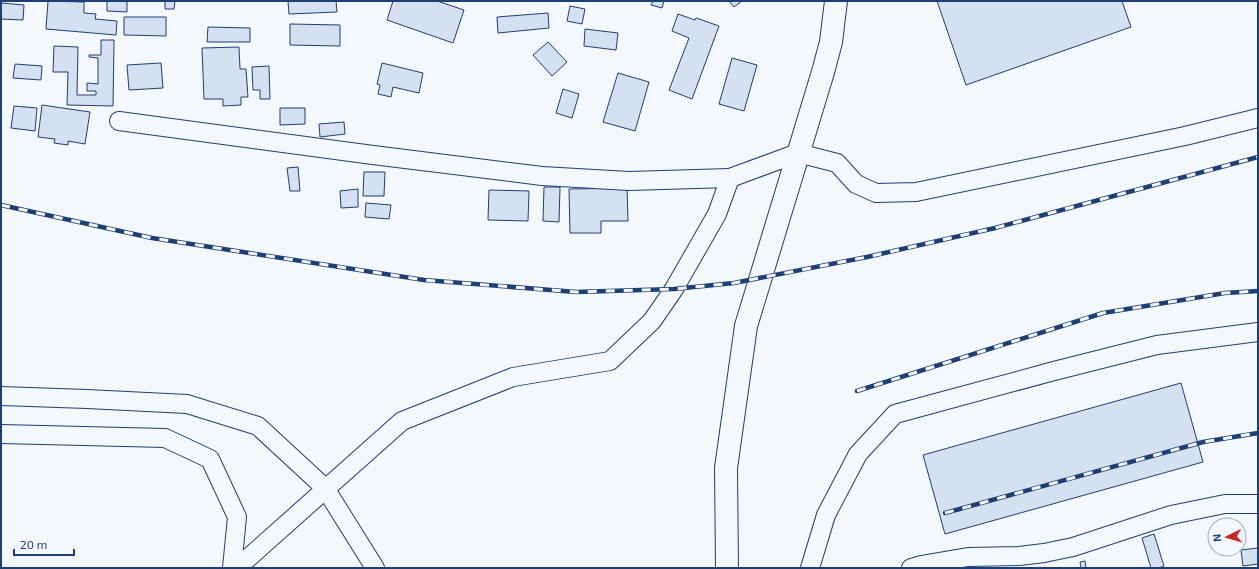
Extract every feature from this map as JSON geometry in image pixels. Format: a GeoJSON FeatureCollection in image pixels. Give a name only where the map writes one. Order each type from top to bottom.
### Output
{"type":"FeatureCollection","features":[{"type":"Feature","properties":{"kind":"street"},"geometry":{"type":"LineString","coordinates":[[727,568],[726,468],[746,326],[823,72],[831,42],[836,1]]}},
{"type":"Feature","properties":{"kind":"street"},"geometry":{"type":"LineString","coordinates":[[119,121],[542,176],[629,181],[730,178],[798,153],[837,163],[856,184],[876,193],[916,192],[1185,136],[1258,118]]}},
{"type":"Feature","properties":{"kind":"street"},"geometry":{"type":"LineString","coordinates":[[237,568],[402,421],[513,377],[610,361],[652,321],[674,289],[717,214],[730,178]]}},
{"type":"Feature","properties":{"kind":"street"},"geometry":{"type":"LineString","coordinates":[[810,568],[826,515],[858,454],[894,414],[1157,345],[1258,332]]}},
{"type":"Feature","properties":{"kind":"street"},"geometry":{"type":"LineString","coordinates":[[1,396],[187,404],[258,426],[325,488],[375,568]]}},
{"type":"Feature","properties":{"kind":"street"},"geometry":{"type":"LineString","coordinates":[[1,434],[165,438],[210,459],[237,517],[232,568]]}},
{"type":"Feature","properties":{"kind":"street"},"geometry":{"type":"LineString","coordinates":[[911,568],[968,557],[1020,562],[1073,547],[1171,515],[1225,504],[1258,504]]}},
{"type":"Feature","properties":{"kind":"building"},"geometry":{"type":"Polygon","coordinates":[[[48,1],[84,2],[84,13],[96,14],[95,19],[117,21],[116,35],[46,29],[48,1]]]}},
{"type":"Feature","properties":{"kind":"building"},"geometry":{"type":"Polygon","coordinates":[[[107,1],[127,1],[127,12],[107,11],[107,1]]]}},
{"type":"Feature","properties":{"kind":"building"},"geometry":{"type":"Polygon","coordinates":[[[165,1],[175,1],[174,9],[165,9],[165,1]]]}},
{"type":"Feature","properties":{"kind":"building"},"geometry":{"type":"Polygon","coordinates":[[[288,1],[336,1],[337,12],[289,14],[288,1]]]}},
{"type":"Feature","properties":{"kind":"building"},"geometry":{"type":"Polygon","coordinates":[[[393,1],[437,1],[464,10],[453,43],[387,20],[393,1]]]}},
{"type":"Feature","properties":{"kind":"building"},"geometry":{"type":"Polygon","coordinates":[[[653,1],[664,1],[662,8],[651,5],[653,1]]]}},
{"type":"Feature","properties":{"kind":"building"},"geometry":{"type":"Polygon","coordinates":[[[729,1],[742,1],[734,7],[729,1]]]}},
{"type":"Feature","properties":{"kind":"building"},"geometry":{"type":"Polygon","coordinates":[[[937,1],[1122,1],[1131,27],[966,85],[937,1]]]}},
{"type":"Feature","properties":{"kind":"building"},"geometry":{"type":"Polygon","coordinates":[[[1,3],[24,5],[23,20],[1,19],[1,3]]]}},
{"type":"Feature","properties":{"kind":"building"},"geometry":{"type":"Polygon","coordinates":[[[570,6],[585,9],[582,24],[567,21],[570,6]]]}},
{"type":"Feature","properties":{"kind":"building"},"geometry":{"type":"Polygon","coordinates":[[[548,13],[549,28],[498,33],[497,17],[548,13]]]}},
{"type":"Feature","properties":{"kind":"building"},"geometry":{"type":"Polygon","coordinates":[[[678,14],[695,20],[696,18],[719,26],[692,99],[669,90],[689,38],[672,31],[678,14]]]}},
{"type":"Feature","properties":{"kind":"building"},"geometry":{"type":"Polygon","coordinates":[[[124,17],[166,17],[166,36],[124,35],[124,17]]]}},
{"type":"Feature","properties":{"kind":"building"},"geometry":{"type":"Polygon","coordinates":[[[290,24],[340,25],[340,46],[290,45],[290,24]]]}},
{"type":"Feature","properties":{"kind":"building"},"geometry":{"type":"Polygon","coordinates":[[[208,27],[250,28],[250,42],[207,42],[208,27]]]}},
{"type":"Feature","properties":{"kind":"building"},"geometry":{"type":"Polygon","coordinates":[[[585,29],[618,33],[616,50],[584,46],[585,29]]]}},
{"type":"Feature","properties":{"kind":"building"},"geometry":{"type":"Polygon","coordinates":[[[101,40],[114,40],[113,106],[67,105],[68,72],[53,72],[54,46],[78,47],[77,95],[96,95],[96,91],[87,91],[87,83],[98,84],[98,58],[89,57],[89,55],[101,55],[101,40]]]}},
{"type":"Feature","properties":{"kind":"building"},"geometry":{"type":"Polygon","coordinates":[[[548,42],[567,62],[552,76],[533,55],[548,42]]]}},
{"type":"Feature","properties":{"kind":"building"},"geometry":{"type":"Polygon","coordinates":[[[239,47],[240,69],[246,69],[248,97],[241,97],[241,105],[223,106],[223,99],[204,99],[202,48],[239,47]]]}},
{"type":"Feature","properties":{"kind":"building"},"geometry":{"type":"Polygon","coordinates":[[[732,58],[757,65],[744,111],[719,104],[732,58]]]}},
{"type":"Feature","properties":{"kind":"building"},"geometry":{"type":"Polygon","coordinates":[[[161,63],[163,88],[129,90],[127,65],[161,63]]]}},
{"type":"Feature","properties":{"kind":"building"},"geometry":{"type":"Polygon","coordinates":[[[382,63],[423,73],[419,93],[393,87],[391,97],[378,94],[380,85],[377,84],[382,63]]]}},
{"type":"Feature","properties":{"kind":"building"},"geometry":{"type":"Polygon","coordinates":[[[15,64],[42,66],[41,80],[13,78],[15,64]]]}},
{"type":"Feature","properties":{"kind":"building"},"geometry":{"type":"Polygon","coordinates":[[[269,66],[270,99],[260,99],[260,90],[253,90],[252,67],[269,66]]]}},
{"type":"Feature","properties":{"kind":"building"},"geometry":{"type":"Polygon","coordinates":[[[618,73],[649,82],[635,131],[603,122],[618,73]]]}},
{"type":"Feature","properties":{"kind":"building"},"geometry":{"type":"Polygon","coordinates":[[[563,89],[579,94],[572,118],[556,113],[563,89]]]}},
{"type":"Feature","properties":{"kind":"building"},"geometry":{"type":"Polygon","coordinates":[[[42,105],[90,112],[85,144],[68,141],[68,145],[54,143],[55,139],[38,137],[42,105]]]}},
{"type":"Feature","properties":{"kind":"building"},"geometry":{"type":"Polygon","coordinates":[[[14,106],[37,108],[35,131],[11,128],[14,106]]]}},
{"type":"Feature","properties":{"kind":"building"},"geometry":{"type":"Polygon","coordinates":[[[280,108],[305,108],[305,124],[280,125],[280,108]]]}},
{"type":"Feature","properties":{"kind":"building"},"geometry":{"type":"Polygon","coordinates":[[[344,122],[345,134],[320,137],[319,124],[344,122]]]}},
{"type":"Feature","properties":{"kind":"building"},"geometry":{"type":"Polygon","coordinates":[[[298,167],[300,191],[290,191],[287,168],[298,167]]]}},
{"type":"Feature","properties":{"kind":"building"},"geometry":{"type":"Polygon","coordinates":[[[364,172],[385,172],[384,196],[363,196],[364,172]]]}},
{"type":"Feature","properties":{"kind":"building"},"geometry":{"type":"Polygon","coordinates":[[[544,187],[560,187],[559,222],[543,221],[544,187]]]}},
{"type":"Feature","properties":{"kind":"building"},"geometry":{"type":"Polygon","coordinates":[[[627,188],[628,221],[601,221],[601,233],[570,233],[569,189],[627,188]]]}},
{"type":"Feature","properties":{"kind":"building"},"geometry":{"type":"Polygon","coordinates":[[[358,189],[358,207],[341,208],[340,191],[358,189]]]}},
{"type":"Feature","properties":{"kind":"building"},"geometry":{"type":"Polygon","coordinates":[[[489,190],[529,191],[528,221],[488,220],[489,190]]]}},
{"type":"Feature","properties":{"kind":"building"},"geometry":{"type":"Polygon","coordinates":[[[366,203],[391,205],[389,219],[365,217],[366,203]]]}},
{"type":"Feature","properties":{"kind":"building"},"geometry":{"type":"Polygon","coordinates":[[[1181,383],[1203,462],[945,534],[923,455],[1181,383]]]}},
{"type":"Feature","properties":{"kind":"building"},"geometry":{"type":"Polygon","coordinates":[[[1154,534],[1164,566],[1159,568],[1151,568],[1142,538],[1154,534]]]}},
{"type":"Feature","properties":{"kind":"building"},"geometry":{"type":"Polygon","coordinates":[[[1258,548],[1258,564],[1243,566],[1242,557],[1247,557],[1247,549],[1258,548]]]}},
{"type":"Feature","properties":{"kind":"building"},"geometry":{"type":"Polygon","coordinates":[[[1085,561],[1086,568],[1081,568],[1080,562],[1085,561]]]}},
{"type":"Feature","properties":{"kind":"railway"},"geometry":{"type":"LineString","coordinates":[[1,205],[152,238],[424,280],[576,292],[674,289],[734,283],[867,257],[995,228],[1258,157]]}},
{"type":"Feature","properties":{"kind":"railway"},"geometry":{"type":"LineString","coordinates":[[857,391],[1103,313],[1225,293],[1258,291]]}},
{"type":"Feature","properties":{"kind":"railway"},"geometry":{"type":"LineString","coordinates":[[945,513],[1203,442],[1258,433]]}}]}
